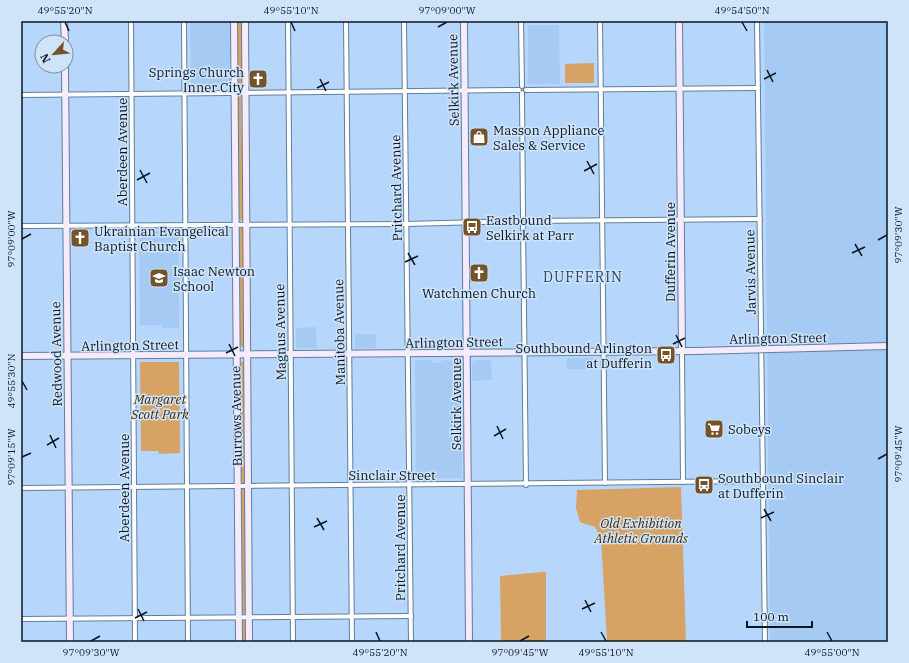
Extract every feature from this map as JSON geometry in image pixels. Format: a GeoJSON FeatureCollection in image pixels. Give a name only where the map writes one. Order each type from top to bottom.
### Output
{"type":"FeatureCollection","features":[{"type":"Feature","properties":{"kind":"street"},"geometry":{"type":"LineString","coordinates":[[64,21],[65,34]]}},
{"type":"Feature","properties":{"kind":"street","name":"Aberdeen Avenue"},"geometry":{"type":"LineString","coordinates":[[131,21],[136,642]]}},
{"type":"Feature","properties":{"kind":"street"},"geometry":{"type":"LineString","coordinates":[[184,21],[188,642]]}},
{"type":"Feature","properties":{"kind":"street","name":"Burrows Avenue"},"geometry":{"type":"LineString","coordinates":[[234,21],[239,642]]}},
{"type":"Feature","properties":{"kind":"street","name":"Burrows Avenue"},"geometry":{"type":"LineString","coordinates":[[244,21],[246,355],[249,486],[249,642]]}},
{"type":"Feature","properties":{"kind":"street","name":"Magnus Avenue"},"geometry":{"type":"LineString","coordinates":[[288,21],[293,642]]}},
{"type":"Feature","properties":{"kind":"street","name":"Manitoba Avenue"},"geometry":{"type":"LineString","coordinates":[[346,21],[352,642]]}},
{"type":"Feature","properties":{"kind":"street","name":"Pritchard Avenue"},"geometry":{"type":"LineString","coordinates":[[404,21],[411,642]]}},
{"type":"Feature","properties":{"kind":"street","name":"Selkirk Avenue"},"geometry":{"type":"LineString","coordinates":[[464,21],[469,642]]}},
{"type":"Feature","properties":{"kind":"street"},"geometry":{"type":"LineString","coordinates":[[521,21],[526,484]]}},
{"type":"Feature","properties":{"kind":"street"},"geometry":{"type":"LineString","coordinates":[[600,21],[605,483]]}},
{"type":"Feature","properties":{"kind":"street","name":"Dufferin Avenue"},"geometry":{"type":"LineString","coordinates":[[679,21],[683,482]]}},
{"type":"Feature","properties":{"kind":"street","name":"Jarvis Avenue"},"geometry":{"type":"LineString","coordinates":[[757,21],[765,642]]}},
{"type":"Feature","properties":{"kind":"street","name":"Redwood Avenue"},"geometry":{"type":"LineString","coordinates":[[65,74],[70,642]]}},
{"type":"Feature","properties":{"kind":"street"},"geometry":{"type":"LineString","coordinates":[[21,95],[758,88]]}},
{"type":"Feature","properties":{"kind":"street"},"geometry":{"type":"LineString","coordinates":[[21,226],[289,223],[406,224],[523,221],[760,219]]}},
{"type":"Feature","properties":{"kind":"street","name":"Arlington Street"},"geometry":{"type":"LineString","coordinates":[[21,356],[696,351],[888,346]]}},
{"type":"Feature","properties":{"kind":"street","name":"Sinclair Street"},"geometry":{"type":"LineString","coordinates":[[21,488],[762,481]]}},
{"type":"Feature","properties":{"kind":"street"},"geometry":{"type":"LineString","coordinates":[[21,618],[411,616]]}},
{"type":"Feature","properties":{"kind":"shaded area"},"geometry":{"type":"Polygon","coordinates":[[[190,21],[230,21],[230,85],[191,85],[190,21]]]}},
{"type":"Feature","properties":{"kind":"shaded area"},"geometry":{"type":"Polygon","coordinates":[[[764,21],[888,21],[888,642],[770,642],[764,21]]]}},
{"type":"Feature","properties":{"kind":"shaded area"},"geometry":{"type":"Polygon","coordinates":[[[528,25],[559,25],[560,84],[528,84],[528,25]]]}},
{"type":"Feature","properties":{"kind":"shaded area","name":"Isaac Newton School"},"geometry":{"type":"Polygon","coordinates":[[[178,230],[179,328],[162,328],[161,325],[140,325],[139,231],[178,230]]]}},
{"type":"Feature","properties":{"kind":"shaded area"},"geometry":{"type":"Polygon","coordinates":[[[316,327],[317,348],[296,348],[296,328],[316,327]]]}},
{"type":"Feature","properties":{"kind":"shaded area"},"geometry":{"type":"Polygon","coordinates":[[[355,334],[376,334],[376,348],[355,348],[355,334]]]}},
{"type":"Feature","properties":{"kind":"shaded area"},"geometry":{"type":"Polygon","coordinates":[[[567,358],[596,358],[596,369],[567,369],[567,358]]]}},
{"type":"Feature","properties":{"kind":"shaded area"},"geometry":{"type":"Polygon","coordinates":[[[415,360],[431,360],[434,363],[440,363],[442,360],[461,361],[462,478],[416,478],[415,360]]]}},
{"type":"Feature","properties":{"kind":"shaded area"},"geometry":{"type":"Polygon","coordinates":[[[475,360],[491,360],[492,380],[472,381],[472,362],[475,360]]]}},
{"type":"Feature","properties":{"kind":"green space"},"geometry":{"type":"Polygon","coordinates":[[[237,21],[242,21],[241,89],[238,87],[237,21]]]}},
{"type":"Feature","properties":{"kind":"green space"},"geometry":{"type":"Polygon","coordinates":[[[594,63],[594,83],[565,83],[565,64],[594,63]]]}},
{"type":"Feature","properties":{"kind":"green space"},"geometry":{"type":"Polygon","coordinates":[[[238,95],[241,95],[243,218],[241,221],[238,218],[237,98],[238,95]]]}},
{"type":"Feature","properties":{"kind":"green space"},"geometry":{"type":"Polygon","coordinates":[[[243,227],[244,340],[243,347],[241,347],[239,229],[243,227]]]}},
{"type":"Feature","properties":{"kind":"green space","name":"Margaret Scott Park"},"geometry":{"type":"Polygon","coordinates":[[[140,362],[179,362],[180,453],[159,454],[158,451],[141,451],[140,362]]]}},
{"type":"Feature","properties":{"kind":"green space"},"geometry":{"type":"Polygon","coordinates":[[[241,362],[243,362],[245,371],[245,482],[243,483],[241,481],[241,362]]]}},
{"type":"Feature","properties":{"kind":"green space","name":"Old Exhibition Athletic Grounds"},"geometry":{"type":"Polygon","coordinates":[[[681,487],[686,642],[607,642],[601,538],[595,527],[580,522],[576,508],[577,490],[681,487]]]}},
{"type":"Feature","properties":{"kind":"green space"},"geometry":{"type":"Polygon","coordinates":[[[243,488],[245,489],[246,613],[244,614],[242,613],[241,491],[243,488]]]}},
{"type":"Feature","properties":{"kind":"green space"},"geometry":{"type":"Polygon","coordinates":[[[546,572],[546,642],[501,642],[500,576],[546,572]]]}},
{"type":"Feature","properties":{"kind":"green space"},"geometry":{"type":"Polygon","coordinates":[[[244,619],[246,620],[247,642],[242,642],[242,622],[244,619]]]}},
{"type":"Feature","properties":{"kind":"place","name":"Springs Church Inner City"},"geometry":{"type":"Point","coordinates":[258,79]}},
{"type":"Feature","properties":{"kind":"place","name":"Masson Appliance Sales & Service"},"geometry":{"type":"Point","coordinates":[479,137]}},
{"type":"Feature","properties":{"kind":"place","name":"Eastbound Selkirk at Parr"},"geometry":{"type":"Point","coordinates":[472,227]}},
{"type":"Feature","properties":{"kind":"place","name":"Ukrainian Evangelical Baptist Church"},"geometry":{"type":"Point","coordinates":[80,238]}},
{"type":"Feature","properties":{"kind":"place","name":"Watchmen Church"},"geometry":{"type":"Point","coordinates":[479,273]}},
{"type":"Feature","properties":{"kind":"place","name":"Isaac Newton School"},"geometry":{"type":"Point","coordinates":[159,278]}},
{"type":"Feature","properties":{"kind":"place","name":"Southbound Arlington at Dufferin"},"geometry":{"type":"Point","coordinates":[666,355]}},
{"type":"Feature","properties":{"kind":"place","name":"Sobeys"},"geometry":{"type":"Point","coordinates":[714,429]}},
{"type":"Feature","properties":{"kind":"place","name":"Southbound Sinclair at Dufferin"},"geometry":{"type":"Point","coordinates":[704,485]}},
{"type":"Feature","properties":{"kind":"district","name":"DUFFERIN"},"geometry":{"type":"Point","coordinates":[583,277]}}]}
